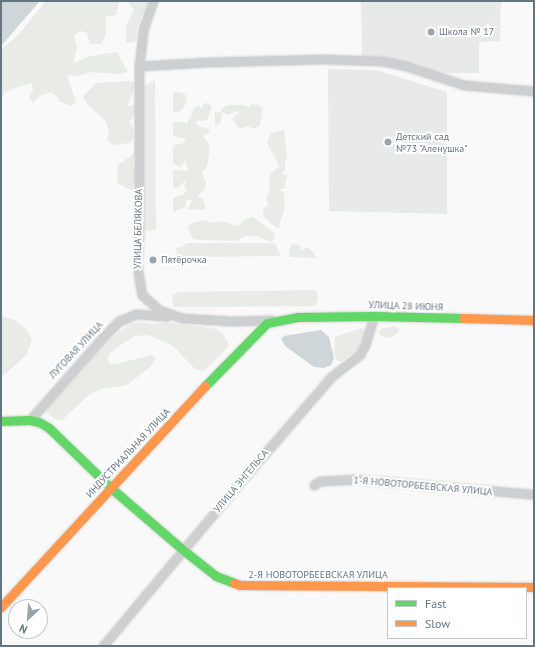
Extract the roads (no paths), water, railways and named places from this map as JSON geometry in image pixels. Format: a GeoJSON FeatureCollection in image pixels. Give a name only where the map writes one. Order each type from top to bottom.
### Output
{"type":"FeatureCollection","features":[{"type":"Feature","properties":{"kind":"street","name":"УЛИЦА БЕЛЯКОВА"},"geometry":{"type":"LineString","coordinates":[[153,1],[143,30],[139,66],[139,233],[137,265],[142,295],[147,302],[159,310],[174,316],[231,321],[278,320]]}},
{"type":"Feature","properties":{"kind":"street"},"geometry":{"type":"LineString","coordinates":[[139,66],[324,58],[383,61],[406,66],[454,83],[534,91]]}},
{"type":"Feature","properties":{"kind":"street","name":"ЛУГОВАЯ УЛИЦА"},"geometry":{"type":"LineString","coordinates":[[30,420],[102,338],[119,322],[136,314],[174,316]]}},
{"type":"Feature","properties":{"kind":"street","name":"УЛИЦА 28 ИЮНЯ"},"geometry":{"type":"LineString","coordinates":[[278,320],[298,317],[374,316],[534,320]]}},
{"type":"Feature","properties":{"kind":"street","name":"УЛИЦА ЭНГЕЛЬСА"},"geometry":{"type":"LineString","coordinates":[[104,646],[183,550],[331,377],[360,354],[365,345],[374,316]]}},
{"type":"Feature","properties":{"kind":"street","name":"ИНДУСТРИАЛЬНАЯ УЛИЦА"},"geometry":{"type":"LineString","coordinates":[[1,608],[229,360],[267,323],[278,320]]}},
{"type":"Feature","properties":{"kind":"street"},"geometry":{"type":"LineString","coordinates":[[1,421],[30,420],[39,422],[48,428],[111,488]]}},
{"type":"Feature","properties":{"kind":"street","name":"1-Я НОВОТОРБЕЕВСКАЯ УЛИЦА"},"geometry":{"type":"LineString","coordinates":[[314,485],[320,481],[354,479],[534,494]]}},
{"type":"Feature","properties":{"kind":"street","name":"2-Я НОВОТОРБЕЕВСКАЯ УЛИЦА"},"geometry":{"type":"LineString","coordinates":[[111,488],[183,550],[216,576],[240,585],[534,587]]}},
{"type":"Feature","properties":{"kind":"place","name":"Школа № 17"},"geometry":{"type":"Point","coordinates":[431,32]}},
{"type":"Feature","properties":{"kind":"place","name":"Детский сад №73 \"Аленушка\""},"geometry":{"type":"Point","coordinates":[388,142]}},
{"type":"Feature","properties":{"kind":"place","name":"Пятёрочка"},"geometry":{"type":"Point","coordinates":[153,260]}}]}
